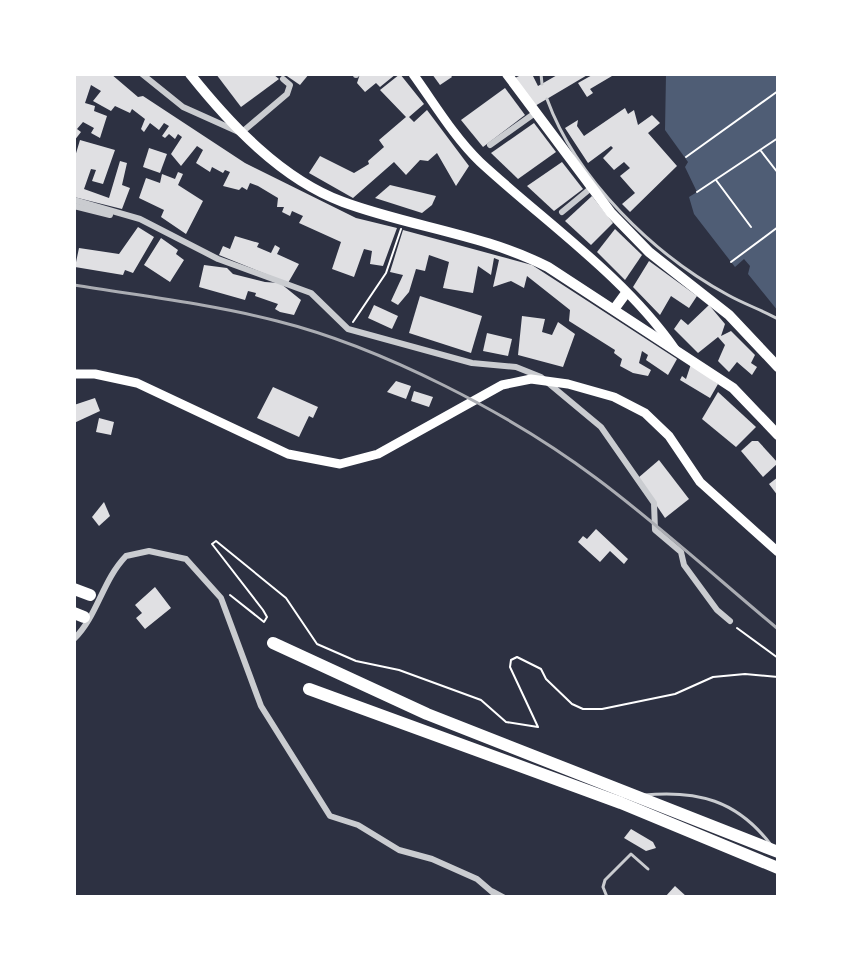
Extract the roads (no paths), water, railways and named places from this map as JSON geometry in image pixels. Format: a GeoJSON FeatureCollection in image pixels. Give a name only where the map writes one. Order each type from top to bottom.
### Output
{"type":"FeatureCollection","features":[{"type":"Feature","properties":{"kind":"highway"},"geometry":{"type":"LineString","coordinates":[[74,589],[90,595]]}},
{"type":"Feature","properties":{"kind":"highway"},"geometry":{"type":"LineString","coordinates":[[273,643],[427,714],[628,796],[778,868]]}},
{"type":"Feature","properties":{"kind":"highway"},"geometry":{"type":"LineString","coordinates":[[309,689],[628,796],[777,851]]}},
{"type":"Feature","properties":{"kind":"main road"},"geometry":{"type":"LineString","coordinates":[[190,74],[241,133],[326,193],[343,202],[518,251],[615,308],[733,388],[778,435]]}},
{"type":"Feature","properties":{"kind":"main road"},"geometry":{"type":"LineString","coordinates":[[413,74],[478,160],[626,293],[660,326],[675,349]]}},
{"type":"Feature","properties":{"kind":"main road"},"geometry":{"type":"LineString","coordinates":[[507,74],[535,113],[552,128],[591,188],[649,252],[712,300],[778,367]]}},
{"type":"Feature","properties":{"kind":"main road"},"geometry":{"type":"LineString","coordinates":[[615,308],[626,293]]}},
{"type":"Feature","properties":{"kind":"main road"},"geometry":{"type":"LineString","coordinates":[[74,374],[115,377],[152,388],[288,454],[321,463],[359,461],[483,394],[519,380],[553,380],[614,397],[632,405],[658,424],[700,482],[778,552]]}},
{"type":"Feature","properties":{"kind":"street"},"geometry":{"type":"LineString","coordinates":[[142,74],[183,107],[241,133],[287,94],[290,85],[283,79]]}},
{"type":"Feature","properties":{"kind":"street"},"geometry":{"type":"LineString","coordinates":[[200,115],[211,112],[209,98]]}},
{"type":"Feature","properties":{"kind":"street"},"geometry":{"type":"LineString","coordinates":[[490,145],[535,113]]}},
{"type":"Feature","properties":{"kind":"street"},"geometry":{"type":"LineString","coordinates":[[562,212],[591,188]]}},
{"type":"Feature","properties":{"kind":"street"},"geometry":{"type":"LineString","coordinates":[[74,200],[129,216],[218,259],[311,293],[348,329],[472,363],[516,367],[541,377],[597,423],[655,506],[655,530],[681,552],[684,565],[717,610],[730,621]]}},
{"type":"Feature","properties":{"kind":"street"},"geometry":{"type":"LineString","coordinates":[[74,206],[122,218],[129,216]]}},
{"type":"Feature","properties":{"kind":"street"},"geometry":{"type":"LineString","coordinates":[[74,639],[91,621],[105,584],[126,556],[149,551],[189,561],[223,601],[261,706],[326,812],[358,825],[399,850],[432,859],[490,888],[498,897]]}},
{"type":"Feature","properties":{"kind":"lane"},"geometry":{"type":"LineString","coordinates":[[541,74],[542,84]]}},
{"type":"Feature","properties":{"kind":"lane"},"geometry":{"type":"LineString","coordinates":[[547,99],[552,128],[607,195],[659,247],[727,295],[778,319]]}},
{"type":"Feature","properties":{"kind":"lane"},"geometry":{"type":"LineString","coordinates":[[628,796],[682,791],[712,800],[744,816],[777,851]]}},
{"type":"Feature","properties":{"kind":"lane"},"geometry":{"type":"LineString","coordinates":[[607,897],[603,887],[605,880],[631,854],[648,869]]}},
{"type":"Feature","properties":{"kind":"lane"},"geometry":{"type":"LineString","coordinates":[[490,888],[506,897]]}},
{"type":"Feature","properties":{"kind":"water"},"geometry":{"type":"Polygon","coordinates":[[[666,74],[778,74],[778,311],[748,274],[750,266],[744,259],[735,267],[694,214],[689,197],[697,192],[685,167],[688,162],[665,130],[666,74]]]}},
{"type":"Feature","properties":{"kind":"railway"},"geometry":{"type":"LineString","coordinates":[[74,285],[201,305],[277,321],[359,348],[444,385],[525,430],[596,478],[778,629]]}}]}
